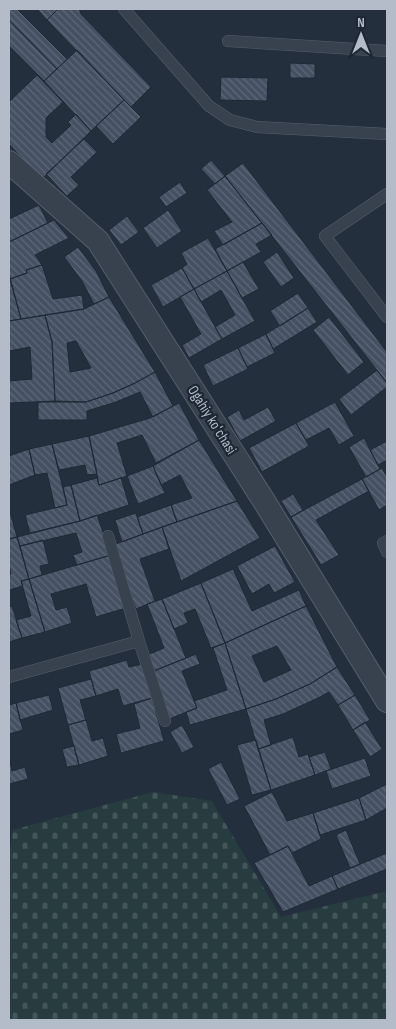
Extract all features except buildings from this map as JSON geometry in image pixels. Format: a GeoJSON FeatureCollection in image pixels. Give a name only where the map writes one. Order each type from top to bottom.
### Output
{"type":"FeatureCollection","features":[{"type":"Feature","properties":{"kind":"street","name":"Ogahiy koʻchasi"},"geometry":{"type":"LineString","coordinates":[[9,162],[98,241],[264,501],[387,702]]}},
{"type":"Feature","properties":{"kind":"lane"},"geometry":{"type":"LineString","coordinates":[[124,9],[209,106],[230,120],[257,127],[387,134]]}},
{"type":"Feature","properties":{"kind":"lane"},"geometry":{"type":"LineString","coordinates":[[228,41],[387,51]]}},
{"type":"Feature","properties":{"kind":"lane"},"geometry":{"type":"LineString","coordinates":[[387,194],[325,236],[387,317]]}},
{"type":"Feature","properties":{"kind":"lane"},"geometry":{"type":"LineString","coordinates":[[108,536],[165,721]]}},
{"type":"Feature","properties":{"kind":"lane"},"geometry":{"type":"LineString","coordinates":[[387,541],[383,543],[387,552]]}},
{"type":"Feature","properties":{"kind":"lane"},"geometry":{"type":"LineString","coordinates":[[9,677],[139,641]]}},
{"type":"Feature","properties":{"kind":"green space"},"geometry":{"type":"Polygon","coordinates":[[[153,792],[212,801],[281,917],[387,891],[387,1020],[9,1020],[9,847],[11,846],[12,830],[153,792]]]}}]}
